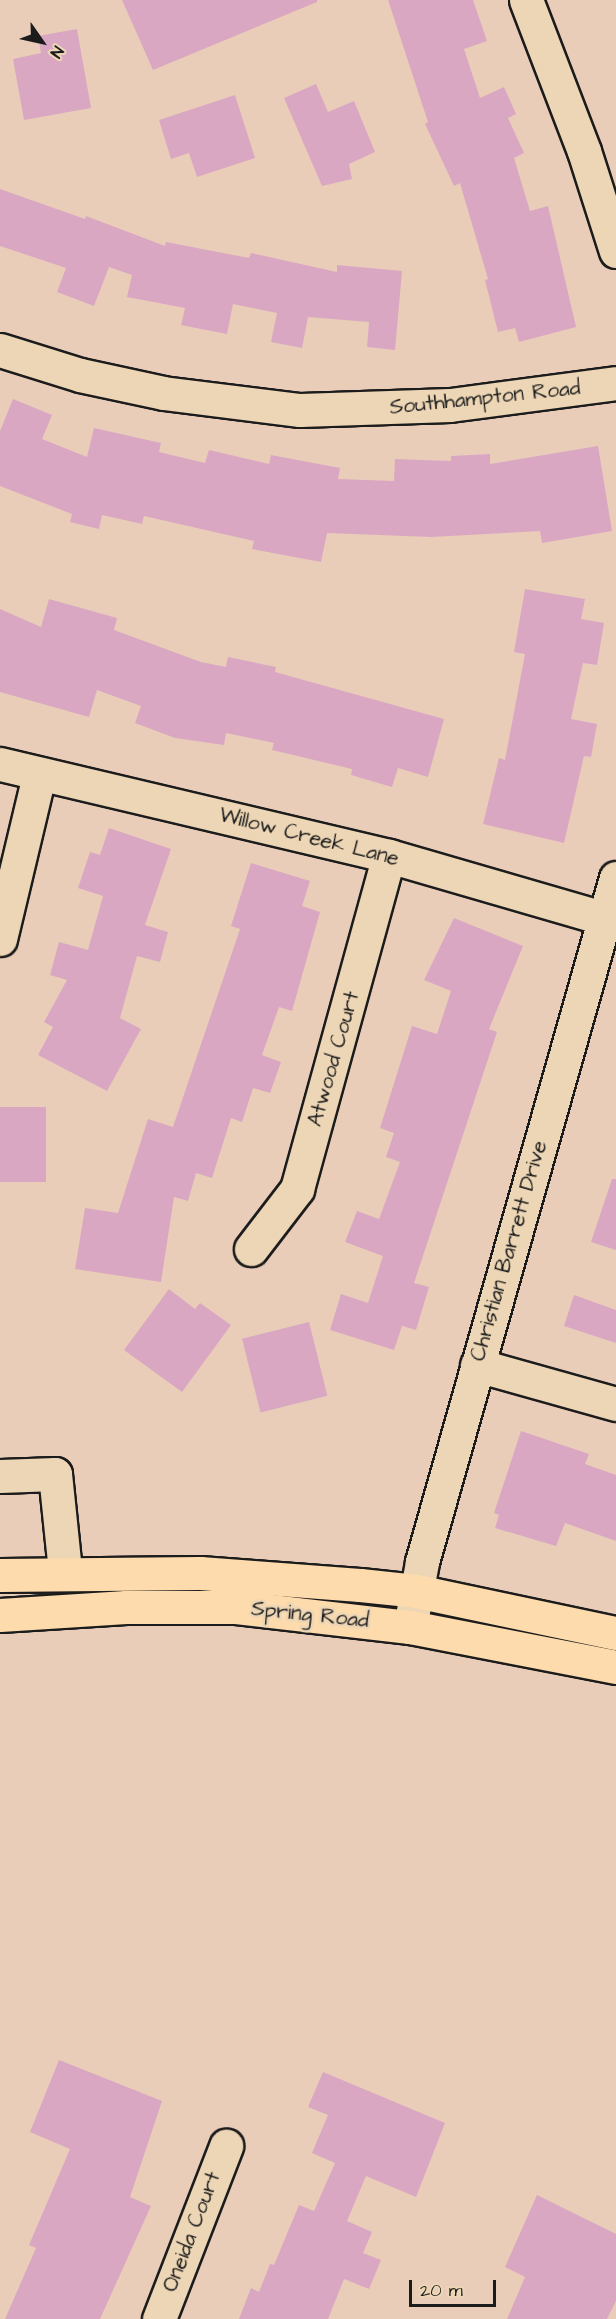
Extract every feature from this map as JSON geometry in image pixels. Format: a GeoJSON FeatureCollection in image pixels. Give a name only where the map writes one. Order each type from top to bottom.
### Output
{"type":"FeatureCollection","features":[{"type":"Feature","properties":{"kind":"main road","name":"Spring Road"},"geometry":{"type":"LineString","coordinates":[[0,1575],[65,1572],[200,1573],[416,1591],[616,1633]]}},
{"type":"Feature","properties":{"kind":"main road","name":"Spring Road"},"geometry":{"type":"LineString","coordinates":[[0,1615],[126,1607],[236,1607],[410,1627],[616,1667]]}},
{"type":"Feature","properties":{"kind":"street"},"geometry":{"type":"LineString","coordinates":[[526,0],[584,151],[616,251]]}},
{"type":"Feature","properties":{"kind":"street","name":"Southhampton Road"},"geometry":{"type":"LineString","coordinates":[[0,350],[80,375],[163,393],[300,410],[450,405],[616,383]]}},
{"type":"Feature","properties":{"kind":"street","name":"Willow Creek Lane"},"geometry":{"type":"LineString","coordinates":[[0,764],[389,856],[610,919]]}},
{"type":"Feature","properties":{"kind":"street"},"geometry":{"type":"LineString","coordinates":[[0,939],[39,775]]}},
{"type":"Feature","properties":{"kind":"street","name":"Atwood Court"},"geometry":{"type":"LineString","coordinates":[[251,1249],[297,1189],[389,856]]}},
{"type":"Feature","properties":{"kind":"street","name":"Christian Barrett Drive"},"geometry":{"type":"LineString","coordinates":[[410,1627],[416,1591],[477,1365],[610,919],[616,878]]}},
{"type":"Feature","properties":{"kind":"street"},"geometry":{"type":"LineString","coordinates":[[477,1365],[616,1404]]}},
{"type":"Feature","properties":{"kind":"street"},"geometry":{"type":"LineString","coordinates":[[0,1476],[55,1474],[65,1572]]}},
{"type":"Feature","properties":{"kind":"street","name":"Oneida Court"},"geometry":{"type":"LineString","coordinates":[[159,2319],[226,2146]]}},
{"type":"Feature","properties":{"kind":"building"},"geometry":{"type":"Polygon","coordinates":[[[122,0],[317,0],[317,2],[153,70],[122,0]]]}},
{"type":"Feature","properties":{"kind":"building"},"geometry":{"type":"Polygon","coordinates":[[[388,0],[473,0],[487,41],[464,49],[480,98],[504,87],[516,114],[508,118],[524,153],[514,158],[530,211],[548,206],[576,327],[519,342],[515,328],[498,332],[485,280],[488,279],[460,183],[454,186],[425,124],[428,122],[388,0]]]}},
{"type":"Feature","properties":{"kind":"building"},"geometry":{"type":"Polygon","coordinates":[[[77,29],[91,108],[24,120],[13,59],[41,53],[38,36],[77,29]]]}},
{"type":"Feature","properties":{"kind":"building"},"geometry":{"type":"Polygon","coordinates":[[[316,84],[328,112],[354,101],[375,152],[349,164],[352,179],[322,186],[284,98],[316,84]]]}},
{"type":"Feature","properties":{"kind":"building"},"geometry":{"type":"Polygon","coordinates":[[[235,95],[255,158],[197,177],[189,153],[171,159],[159,120],[235,95]]]}},
{"type":"Feature","properties":{"kind":"building"},"geometry":{"type":"Polygon","coordinates":[[[0,189],[85,219],[86,216],[165,246],[166,242],[249,258],[251,253],[337,272],[337,265],[402,271],[395,350],[367,347],[369,322],[308,317],[302,348],[271,342],[277,313],[233,304],[227,334],[181,325],[185,308],[127,297],[132,275],[109,267],[94,306],[57,292],[66,268],[0,246],[0,189]]]}},
{"type":"Feature","properties":{"kind":"building"},"geometry":{"type":"Polygon","coordinates":[[[13,399],[52,415],[42,439],[87,457],[94,428],[161,443],[159,452],[205,463],[209,450],[269,464],[271,455],[340,468],[338,479],[394,481],[395,459],[451,461],[451,456],[490,454],[490,464],[598,446],[612,531],[542,543],[540,531],[431,537],[327,533],[321,562],[252,549],[254,541],[144,516],[142,524],[102,515],[99,529],[70,522],[72,514],[0,486],[0,431],[13,399]]]}},
{"type":"Feature","properties":{"kind":"building"},"geometry":{"type":"Polygon","coordinates":[[[525,589],[585,599],[581,619],[604,623],[597,665],[583,663],[571,719],[597,724],[591,757],[584,756],[564,843],[483,824],[499,758],[505,760],[525,654],[514,652],[525,589]]]}},
{"type":"Feature","properties":{"kind":"building"},"geometry":{"type":"Polygon","coordinates":[[[49,599],[117,618],[114,630],[201,662],[226,667],[228,657],[276,667],[275,672],[444,719],[428,777],[398,768],[392,787],[351,775],[352,769],[272,750],[274,743],[226,733],[224,745],[175,738],[135,723],[141,706],[97,690],[89,717],[0,692],[0,609],[41,627],[49,599]]]}},
{"type":"Feature","properties":{"kind":"building"},"geometry":{"type":"Polygon","coordinates":[[[109,828],[171,849],[145,925],[168,932],[160,962],[137,956],[120,1018],[141,1029],[107,1091],[38,1055],[53,1027],[44,1022],[67,980],[50,975],[59,942],[88,950],[103,896],[78,888],[90,852],[100,855],[109,828]]]}},
{"type":"Feature","properties":{"kind":"building"},"geometry":{"type":"Polygon","coordinates":[[[251,863],[310,881],[302,906],[320,912],[292,1011],[279,1007],[262,1055],[281,1062],[270,1093],[253,1088],[242,1122],[231,1118],[212,1178],[196,1173],[188,1201],[174,1197],[161,1282],[75,1269],[85,1208],[118,1213],[148,1119],[173,1127],[240,929],[231,926],[251,863]]]}},
{"type":"Feature","properties":{"kind":"building"},"geometry":{"type":"Polygon","coordinates":[[[454,918],[523,946],[489,1029],[497,1032],[414,1283],[429,1287],[416,1330],[402,1326],[394,1350],[330,1330],[341,1294],[368,1303],[383,1256],[345,1242],[357,1211],[379,1219],[400,1162],[386,1157],[394,1133],[380,1128],[412,1026],[437,1034],[451,991],[424,980],[454,918]]]}},
{"type":"Feature","properties":{"kind":"building"},"geometry":{"type":"Polygon","coordinates":[[[0,1107],[46,1107],[46,1182],[0,1182],[0,1107]]]}},
{"type":"Feature","properties":{"kind":"building"},"geometry":{"type":"Polygon","coordinates":[[[612,1179],[616,1179],[616,1250],[591,1242],[612,1179]]]}},
{"type":"Feature","properties":{"kind":"building"},"geometry":{"type":"Polygon","coordinates":[[[169,1289],[195,1309],[200,1303],[231,1325],[182,1392],[124,1350],[169,1289]]]}},
{"type":"Feature","properties":{"kind":"building"},"geometry":{"type":"Polygon","coordinates":[[[574,1295],[616,1310],[616,1343],[564,1326],[574,1295]]]}},
{"type":"Feature","properties":{"kind":"building"},"geometry":{"type":"Polygon","coordinates":[[[309,1322],[327,1396],[260,1412],[242,1339],[309,1322]]]}},
{"type":"Feature","properties":{"kind":"building"},"geometry":{"type":"Polygon","coordinates":[[[521,1431],[589,1454],[585,1464],[616,1475],[616,1541],[565,1523],[556,1546],[495,1528],[499,1515],[494,1513],[521,1431]]]}},
{"type":"Feature","properties":{"kind":"building"},"geometry":{"type":"Polygon","coordinates":[[[59,2060],[162,2101],[130,2197],[151,2206],[100,2319],[5,2319],[36,2248],[29,2245],[70,2149],[30,2132],[59,2060]]]}},
{"type":"Feature","properties":{"kind":"building"},"geometry":{"type":"Polygon","coordinates":[[[323,2072],[445,2123],[416,2197],[366,2176],[347,2221],[372,2232],[363,2253],[381,2260],[369,2289],[344,2279],[328,2319],[239,2319],[251,2288],[259,2292],[270,2264],[274,2265],[299,2205],[314,2211],[335,2163],[312,2153],[328,2115],[308,2107],[323,2072]]]}},
{"type":"Feature","properties":{"kind":"building"},"geometry":{"type":"Polygon","coordinates":[[[537,2195],[616,2234],[616,2301],[607,2319],[507,2319],[525,2277],[505,2267],[537,2195]]]}}]}
